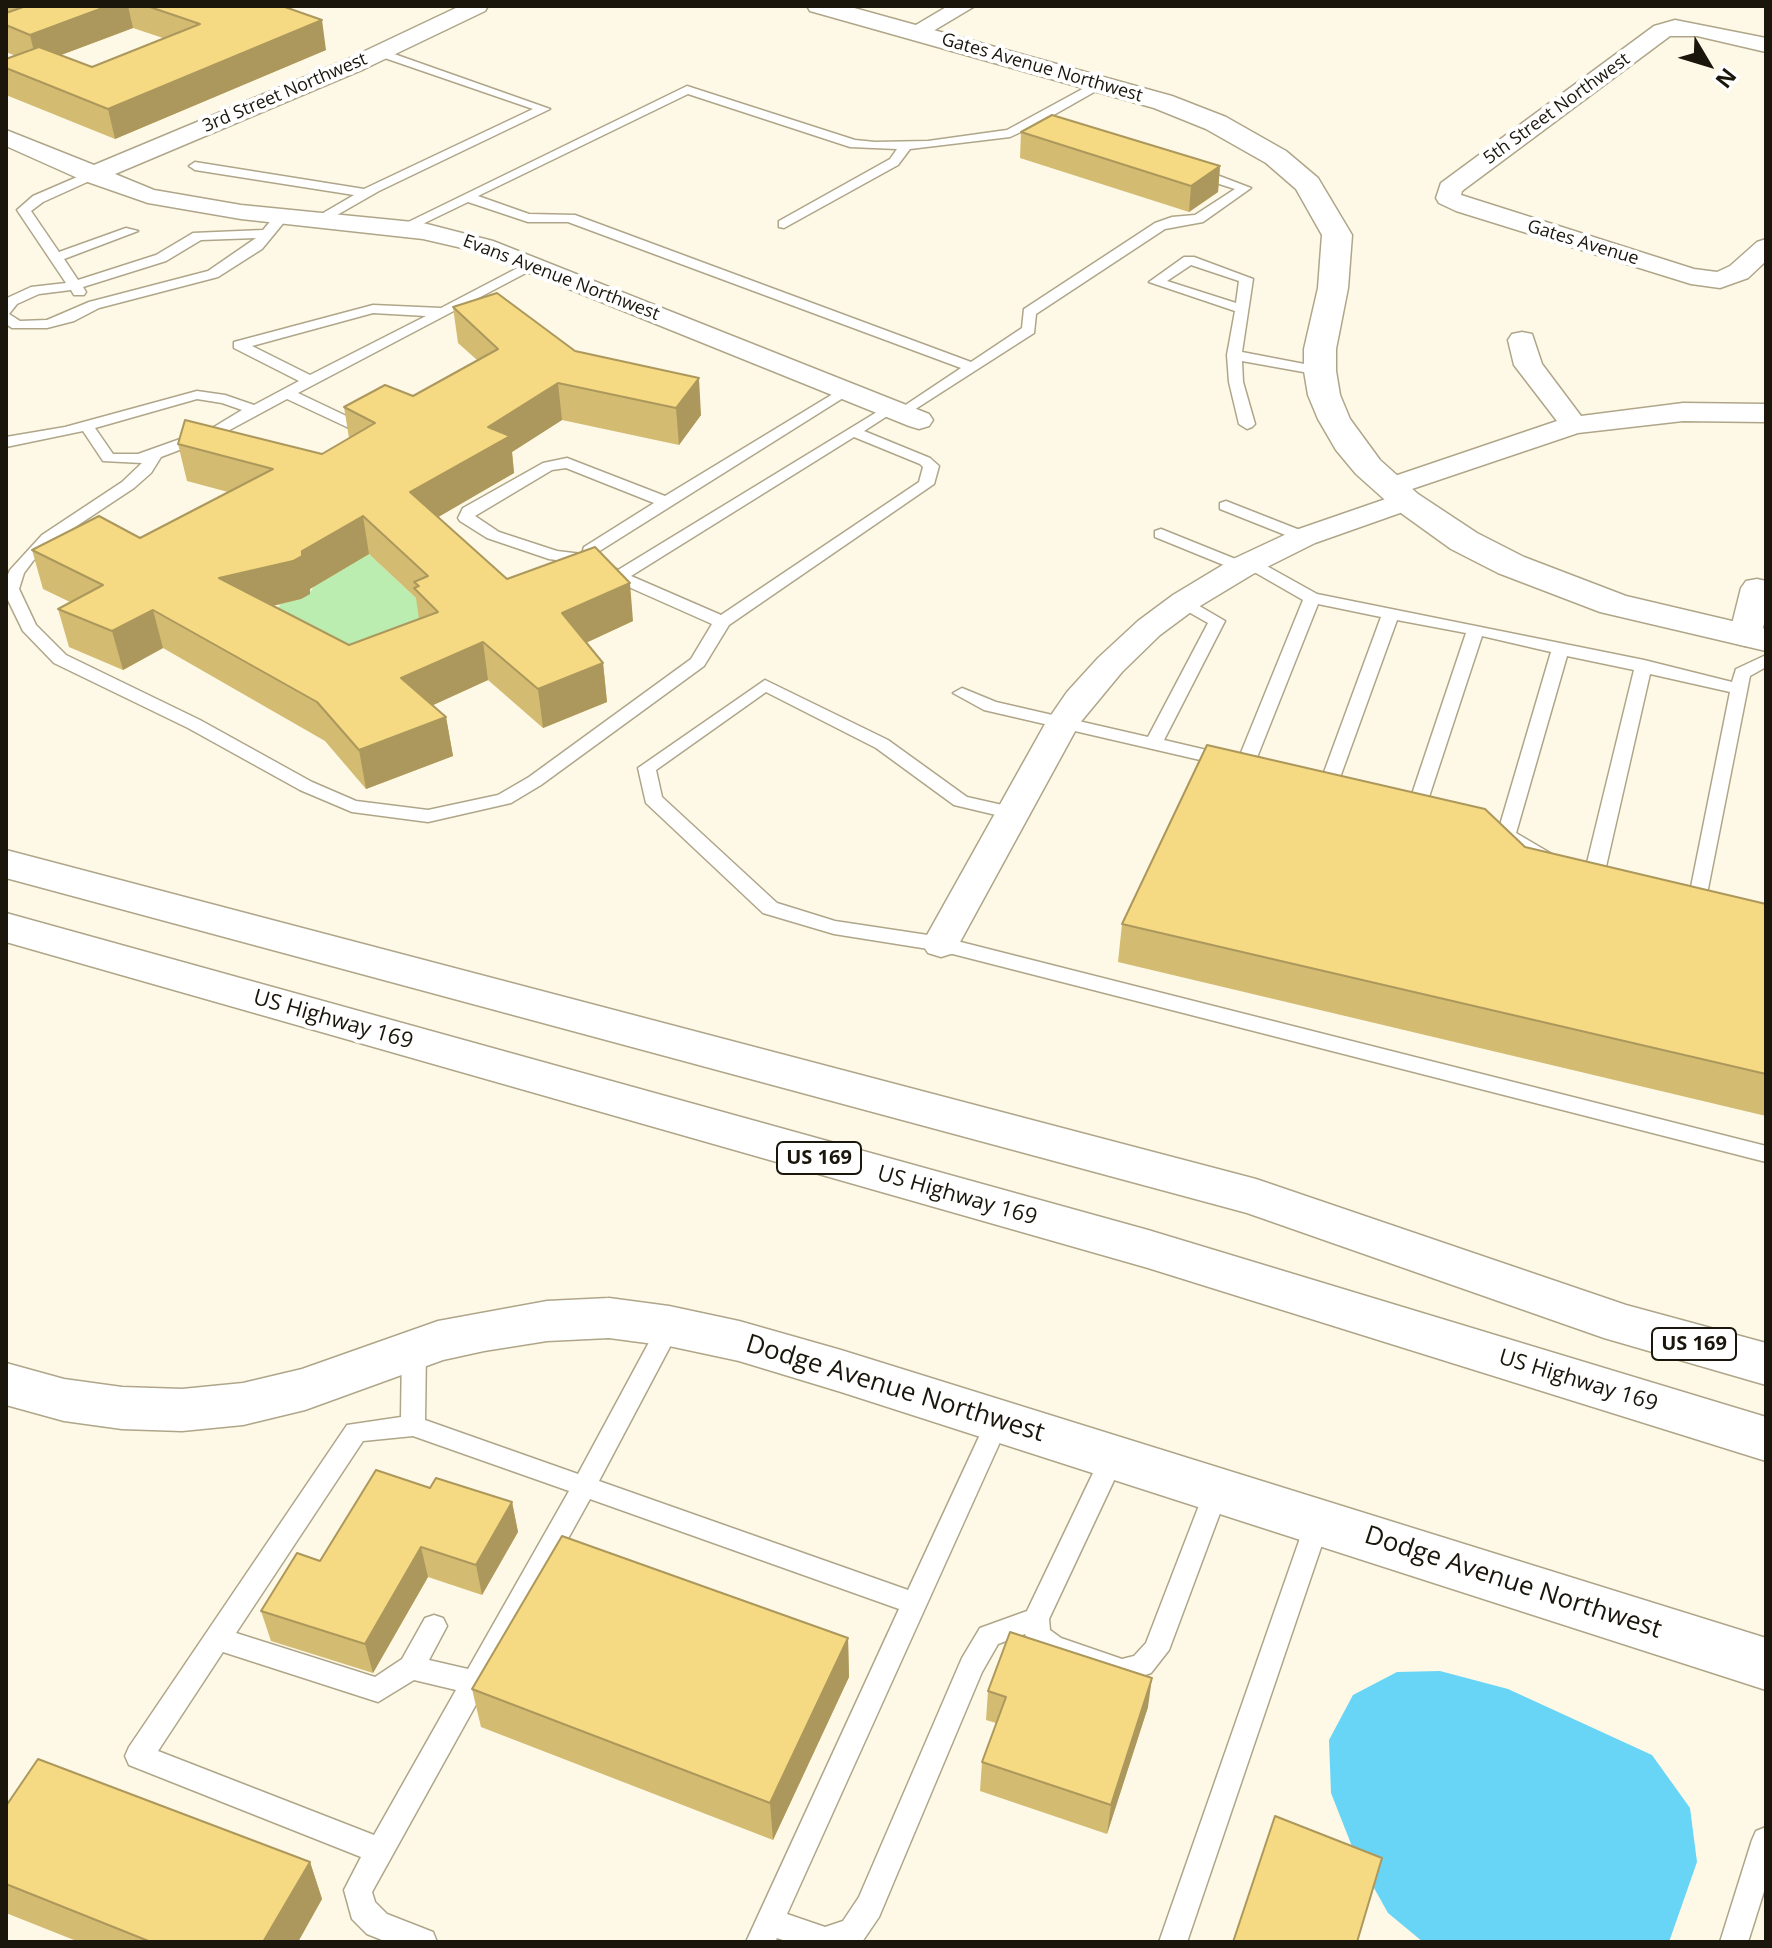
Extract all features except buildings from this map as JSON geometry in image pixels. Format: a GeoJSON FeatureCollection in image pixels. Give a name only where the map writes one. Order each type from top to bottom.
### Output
{"type":"FeatureCollection","features":[{"type":"Feature","properties":{"kind":"main road","name":"Gates Avenue Northwest"},"geometry":{"type":"LineString","coordinates":[[819,6],[1191,112],[1258,145],[1308,184],[1337,235],[1330,300],[1320,349],[1320,371]]}},
{"type":"Feature","properties":{"kind":"main road"},"geometry":{"type":"LineString","coordinates":[[1320,371],[1324,395],[1348,443],[1368,467],[1398,494],[1464,541],[1561,586],[1759,645]]}},
{"type":"Feature","properties":{"kind":"main road","name":"US 169"},"geometry":{"type":"LineString","coordinates":[[6,864],[1256,1197],[1622,1324],[1766,1364]]}},
{"type":"Feature","properties":{"kind":"main road","name":"US Highway 169"},"geometry":{"type":"LineString","coordinates":[[6,927],[1148,1249],[1766,1439]]}},
{"type":"Feature","properties":{"kind":"main road","name":"Dodge Avenue Northwest"},"geometry":{"type":"LineString","coordinates":[[6,1384],[78,1402],[122,1408],[182,1410],[243,1404],[305,1389],[414,1350],[484,1331],[547,1321],[609,1318],[669,1326],[739,1341],[998,1420],[1766,1664]]}},
{"type":"Feature","properties":{"kind":"main road"},"geometry":{"type":"LineString","coordinates":[[1622,1324],[1766,1342]]}},
{"type":"Feature","properties":{"kind":"main road"},"geometry":{"type":"LineString","coordinates":[[1630,1397],[1766,1452]]}},
{"type":"Feature","properties":{"kind":"street","name":"3rd Street Northwest"},"geometry":{"type":"LineString","coordinates":[[91,175],[380,53],[477,6]]}},
{"type":"Feature","properties":{"kind":"street"},"geometry":{"type":"LineString","coordinates":[[915,32],[964,6]]}},
{"type":"Feature","properties":{"kind":"street","name":"5th Street Northwest"},"geometry":{"type":"LineString","coordinates":[[1448,198],[1450,188],[1662,31],[1675,27],[1697,29],[1766,45]]}},
{"type":"Feature","properties":{"kind":"street","name":"Evans Avenue Northwest"},"geometry":{"type":"LineString","coordinates":[[11,144],[148,196],[275,225],[323,219],[403,228],[455,238],[534,265],[904,414]]}},
{"type":"Feature","properties":{"kind":"street","name":"Gates Avenue"},"geometry":{"type":"LineString","coordinates":[[1448,198],[1465,206],[1676,271],[1720,280],[1739,272],[1766,247]]}},
{"type":"Feature","properties":{"kind":"street"},"geometry":{"type":"LineString","coordinates":[[1522,340],[1528,365],[1574,425]]}},
{"type":"Feature","properties":{"kind":"street"},"geometry":{"type":"LineString","coordinates":[[941,944],[1062,724],[1079,699],[1149,628],[1184,602],[1246,565],[1398,494],[1574,425],[1683,412],[1766,413]]}},
{"type":"Feature","properties":{"kind":"street"},"geometry":{"type":"LineString","coordinates":[[1757,588],[1759,645]]}},
{"type":"Feature","properties":{"kind":"lane"},"geometry":{"type":"LineString","coordinates":[[323,219],[366,193],[544,109],[380,53]]}},
{"type":"Feature","properties":{"kind":"lane"},"geometry":{"type":"LineString","coordinates":[[403,228],[687,90],[854,144],[906,146],[1010,133],[1099,84]]}},
{"type":"Feature","properties":{"kind":"lane"},"geometry":{"type":"LineString","coordinates":[[1033,122],[1079,136]]}},
{"type":"Feature","properties":{"kind":"lane"},"geometry":{"type":"LineString","coordinates":[[784,224],[894,162],[906,146]]}},
{"type":"Feature","properties":{"kind":"lane"},"geometry":{"type":"LineString","coordinates":[[195,166],[366,193]]}},
{"type":"Feature","properties":{"kind":"lane"},"geometry":{"type":"LineString","coordinates":[[619,577],[852,431],[904,414],[1029,330],[1029,312],[1160,226],[1172,221],[1198,219],[1245,188],[1184,169]]}},
{"type":"Feature","properties":{"kind":"lane"},"geometry":{"type":"LineString","coordinates":[[91,175],[38,199],[24,210],[72,286],[94,305]]}},
{"type":"Feature","properties":{"kind":"lane"},"geometry":{"type":"LineString","coordinates":[[467,197],[528,218],[570,218],[974,368]]}},
{"type":"Feature","properties":{"kind":"lane"},"geometry":{"type":"LineString","coordinates":[[6,311],[12,301],[36,290],[72,286],[161,258],[198,236],[275,225]]}},
{"type":"Feature","properties":{"kind":"lane"},"geometry":{"type":"LineString","coordinates":[[6,318],[17,325],[47,324],[69,318],[94,305],[213,274],[257,246],[275,225]]}},
{"type":"Feature","properties":{"kind":"lane"},"geometry":{"type":"LineString","coordinates":[[55,258],[131,231]]}},
{"type":"Feature","properties":{"kind":"lane"},"geometry":{"type":"LineString","coordinates":[[1242,309],[1156,282],[1189,260],[1246,279],[1242,309],[1234,355],[1236,382],[1247,424]]}},
{"type":"Feature","properties":{"kind":"lane"},"geometry":{"type":"LineString","coordinates":[[86,425],[108,458],[121,461],[154,455],[219,430],[534,265]]}},
{"type":"Feature","properties":{"kind":"lane"},"geometry":{"type":"LineString","coordinates":[[310,381],[239,345],[373,309],[443,312]]}},
{"type":"Feature","properties":{"kind":"lane"},"geometry":{"type":"LineString","coordinates":[[1234,355],[1320,371]]}},
{"type":"Feature","properties":{"kind":"lane"},"geometry":{"type":"LineString","coordinates":[[666,502],[567,463],[548,466],[469,511],[466,518],[493,535],[555,556],[590,555],[666,502],[846,390]]}},
{"type":"Feature","properties":{"kind":"lane"},"geometry":{"type":"LineString","coordinates":[[286,393],[354,425]]}},
{"type":"Feature","properties":{"kind":"lane"},"geometry":{"type":"LineString","coordinates":[[6,442],[86,425],[197,395],[256,409]]}},
{"type":"Feature","properties":{"kind":"lane"},"geometry":{"type":"LineString","coordinates":[[154,455],[146,470],[128,485],[48,538],[27,558],[11,589],[29,627],[60,659],[194,724],[306,786],[352,806],[428,816],[504,799],[560,764],[698,662],[722,622],[926,484],[931,466],[925,461],[852,431]]}},
{"type":"Feature","properties":{"kind":"lane"},"geometry":{"type":"LineString","coordinates":[[1226,506],[1304,537]]}},
{"type":"Feature","properties":{"kind":"lane"},"geometry":{"type":"LineString","coordinates":[[1161,534],[1246,565],[1312,598],[1644,665],[1740,689]]}},
{"type":"Feature","properties":{"kind":"lane"},"geometry":{"type":"LineString","coordinates":[[590,555],[601,569],[722,622]]}},
{"type":"Feature","properties":{"kind":"lane"},"geometry":{"type":"LineString","coordinates":[[962,693],[990,706],[1252,766],[1312,598]]}},
{"type":"Feature","properties":{"kind":"lane"},"geometry":{"type":"LineString","coordinates":[[1153,744],[1217,621],[1184,602]]}},
{"type":"Feature","properties":{"kind":"lane"},"geometry":{"type":"LineString","coordinates":[[1329,783],[1391,613]]}},
{"type":"Feature","properties":{"kind":"lane"},"geometry":{"type":"LineString","coordinates":[[1441,809],[1410,802],[1476,630]]}},
{"type":"Feature","properties":{"kind":"lane"},"geometry":{"type":"LineString","coordinates":[[1670,888],[1706,897],[1742,673],[1759,645]]}},
{"type":"Feature","properties":{"kind":"lane"},"geometry":{"type":"LineString","coordinates":[[1506,835],[1561,648]]}},
{"type":"Feature","properties":{"kind":"lane"},"geometry":{"type":"LineString","coordinates":[[1479,821],[1558,863],[1602,873],[1644,665]]}},
{"type":"Feature","properties":{"kind":"lane"},"geometry":{"type":"LineString","coordinates":[[1013,813],[961,801],[882,744],[765,685],[647,768],[653,799],[770,908],[834,927],[941,944],[1766,1154]]}},
{"type":"Feature","properties":{"kind":"lane"},"geometry":{"type":"LineString","coordinates":[[423,1942],[377,1924],[362,1909],[358,1890],[583,1489],[669,1326]]}},
{"type":"Feature","properties":{"kind":"lane"},"geometry":{"type":"LineString","coordinates":[[413,1426],[414,1350]]}},
{"type":"Feature","properties":{"kind":"lane"},"geometry":{"type":"LineString","coordinates":[[998,1420],[764,1931],[825,1941],[852,1932],[869,1907],[971,1666],[989,1636],[1036,1619]]}},
{"type":"Feature","properties":{"kind":"lane"},"geometry":{"type":"LineString","coordinates":[[380,1851],[139,1756],[356,1432],[413,1426],[583,1489],[914,1603]]}},
{"type":"Feature","properties":{"kind":"lane"},"geometry":{"type":"LineString","coordinates":[[1113,1457],[1036,1619],[1038,1636],[1052,1647],[1122,1671],[1142,1665],[1156,1650],[1217,1489]]}},
{"type":"Feature","properties":{"kind":"lane"},"geometry":{"type":"LineString","coordinates":[[1173,1942],[1318,1521]]}},
{"type":"Feature","properties":{"kind":"lane"},"geometry":{"type":"LineString","coordinates":[[217,1639],[378,1690],[411,1667],[434,1626]]}},
{"type":"Feature","properties":{"kind":"lane"},"geometry":{"type":"LineString","coordinates":[[411,1667],[475,1683]]}},
{"type":"Feature","properties":{"kind":"lane"},"geometry":{"type":"LineString","coordinates":[[1734,1942],[1766,1840]]}},
{"type":"Feature","properties":{"kind":"green space"},"geometry":{"type":"Polygon","coordinates":[[[352,538],[434,615],[408,666],[230,611],[254,596],[277,608],[280,606],[278,604],[301,599],[352,538]]]}},
{"type":"Feature","properties":{"kind":"water"},"geometry":{"type":"Polygon","coordinates":[[[1440,1671],[1508,1689],[1652,1755],[1690,1808],[1697,1862],[1669,1942],[1423,1942],[1388,1913],[1355,1854],[1331,1793],[1329,1740],[1353,1695],[1397,1672],[1440,1671]]]}}]}
